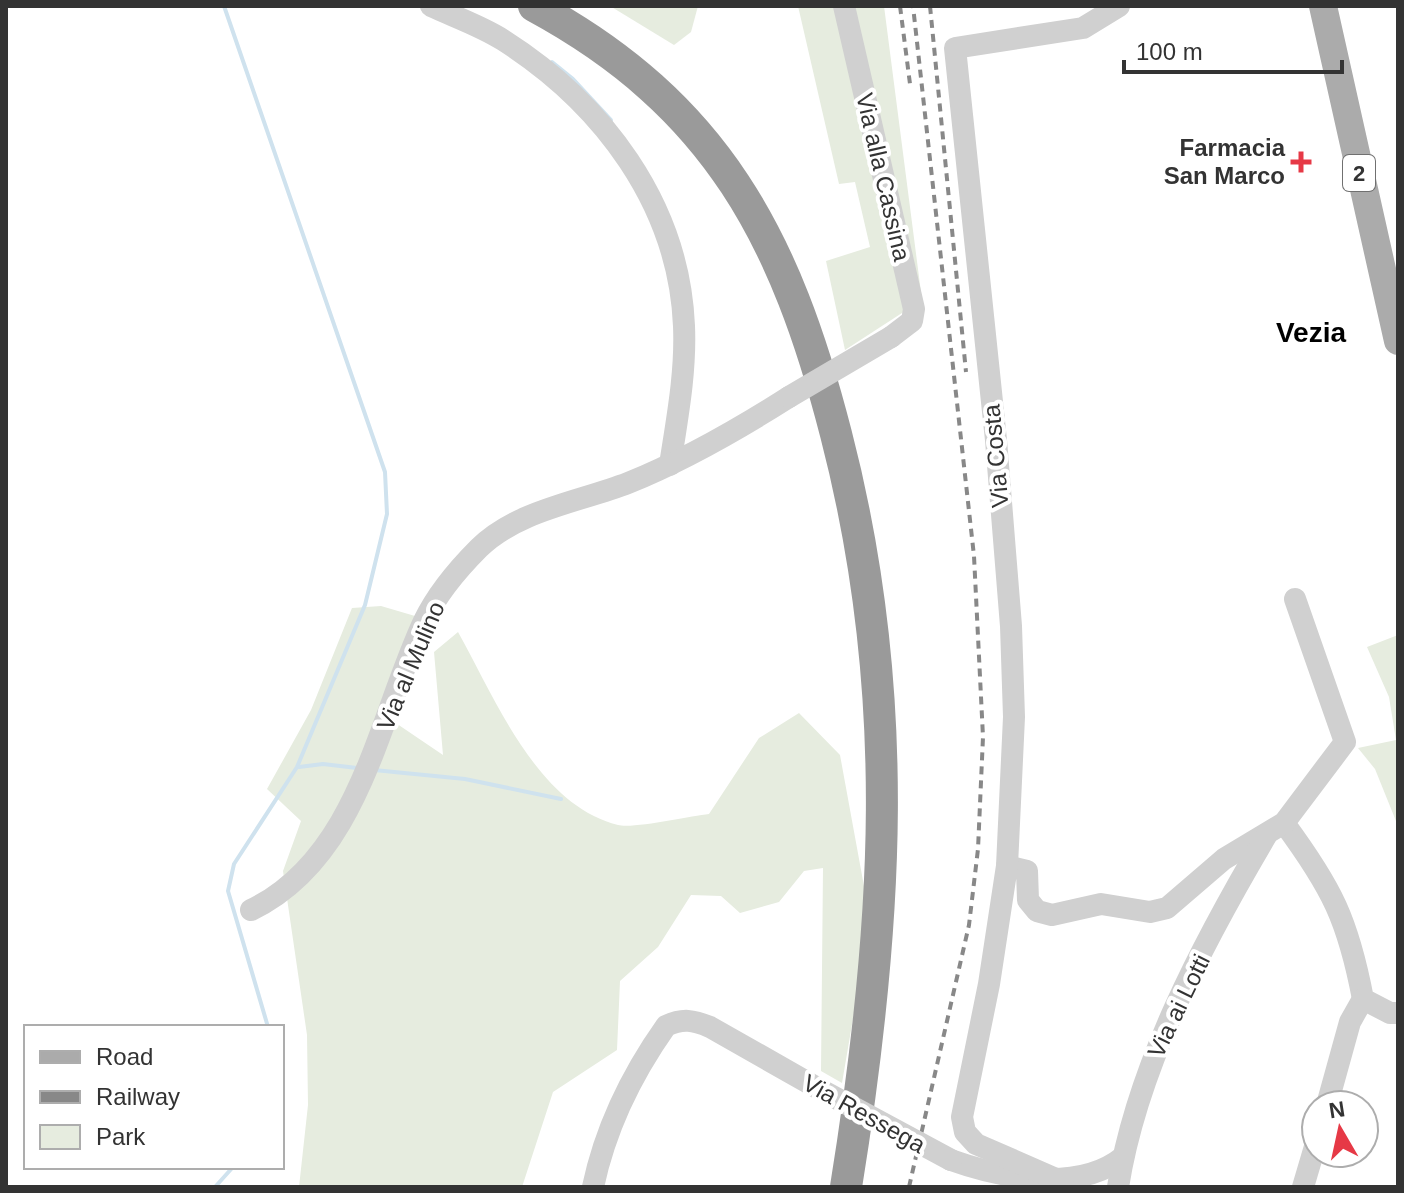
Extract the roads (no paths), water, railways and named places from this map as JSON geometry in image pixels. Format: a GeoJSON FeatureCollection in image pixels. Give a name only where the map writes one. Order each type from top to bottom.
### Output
{"type":"FeatureCollection","features":[{"type":"Feature","properties":{"kind":"highway"},"geometry":{"type":"LineString","coordinates":[[534,6],[629,66],[694,129],[722,164],[755,212],[782,267],[816,360],[831,415],[861,544],[871,610],[879,673],[884,790],[879,938],[846,1187]]}},
{"type":"Feature","properties":{"kind":"highway"},"geometry":{"type":"LineString","coordinates":[[570,6],[657,67],[719,131],[757,184],[803,274],[841,380],[864,461],[891,611],[904,773],[898,939],[866,1187]]}},
{"type":"Feature","properties":{"kind":"main road","name":"2"},"geometry":{"type":"LineString","coordinates":[[1323,6],[1398,341]]}},
{"type":"Feature","properties":{"kind":"street"},"geometry":{"type":"LineString","coordinates":[[431,6],[500,38],[551,73],[583,101],[630,161],[654,204],[676,269],[684,326],[681,395],[670,465]]}},
{"type":"Feature","properties":{"kind":"street","name":"Via alla Cassina"},"geometry":{"type":"LineString","coordinates":[[844,6],[914,309],[912,321],[891,337]]}},
{"type":"Feature","properties":{"kind":"street","name":"Via Costa"},"geometry":{"type":"LineString","coordinates":[[1007,866],[1013,758],[1011,626],[955,48],[1083,28],[1119,6]]}},
{"type":"Feature","properties":{"kind":"street","name":"Via al Mulino"},"geometry":{"type":"LineString","coordinates":[[251,910],[280,897],[307,870],[363,779],[425,620],[445,586],[481,546],[561,503],[670,465],[891,337]]}},
{"type":"Feature","properties":{"kind":"street","name":"Via ai Lotti"},"geometry":{"type":"LineString","coordinates":[[1118,1187],[1123,1157],[1160,1038],[1275,830],[1345,742],[1295,599]]}},
{"type":"Feature","properties":{"kind":"street"},"geometry":{"type":"LineString","coordinates":[[1007,866],[1027,871],[1028,900],[1043,913],[1063,915],[1101,904],[1156,911],[1175,903],[1224,859],[1275,830],[1340,911],[1354,952],[1363,999],[1350,1022],[1331,1089]]}},
{"type":"Feature","properties":{"kind":"street","name":"Via Ressega"},"geometry":{"type":"LineString","coordinates":[[1007,866],[989,984],[962,1109],[963,1125],[976,1144],[1063,1182]]}},
{"type":"Feature","properties":{"kind":"street"},"geometry":{"type":"LineString","coordinates":[[1363,999],[1398,1013]]}},
{"type":"Feature","properties":{"kind":"street","name":"Via Ressega"},"geometry":{"type":"LineString","coordinates":[[593,1187],[609,1132],[635,1076],[666,1026],[691,1020],[710,1027],[951,1160],[996,1175],[1063,1182],[1095,1176],[1123,1157]]}},
{"type":"Feature","properties":{"kind":"waterway"},"geometry":{"type":"LineString","coordinates":[[224,6],[385,472],[387,514],[365,605],[297,767],[234,864],[228,891],[267,1025]]}},
{"type":"Feature","properties":{"kind":"waterway"},"geometry":{"type":"LineString","coordinates":[[552,62],[573,79],[611,120]]}},
{"type":"Feature","properties":{"kind":"waterway"},"geometry":{"type":"LineString","coordinates":[[299,767],[323,764],[357,768]]}},
{"type":"Feature","properties":{"kind":"waterway"},"geometry":{"type":"LineString","coordinates":[[374,770],[465,779],[561,799]]}},
{"type":"Feature","properties":{"kind":"waterway"},"geometry":{"type":"LineString","coordinates":[[215,1187],[231,1169]]}},
{"type":"Feature","properties":{"kind":"railway"},"geometry":{"type":"LineString","coordinates":[[900,6],[910,84]]}},
{"type":"Feature","properties":{"kind":"railway"},"geometry":{"type":"LineString","coordinates":[[909,1187],[969,925],[978,849],[983,737],[974,556],[913,6]]}},
{"type":"Feature","properties":{"kind":"railway"},"geometry":{"type":"LineString","coordinates":[[930,6],[966,372]]}},
{"type":"Feature","properties":{"kind":"place","name":"Farmacia San Marco"},"geometry":{"type":"Point","coordinates":[1301,162]}},
{"type":"Feature","properties":{"kind":"district","name":"Vezia"},"geometry":{"type":"Point","coordinates":[1311,332]}}]}
